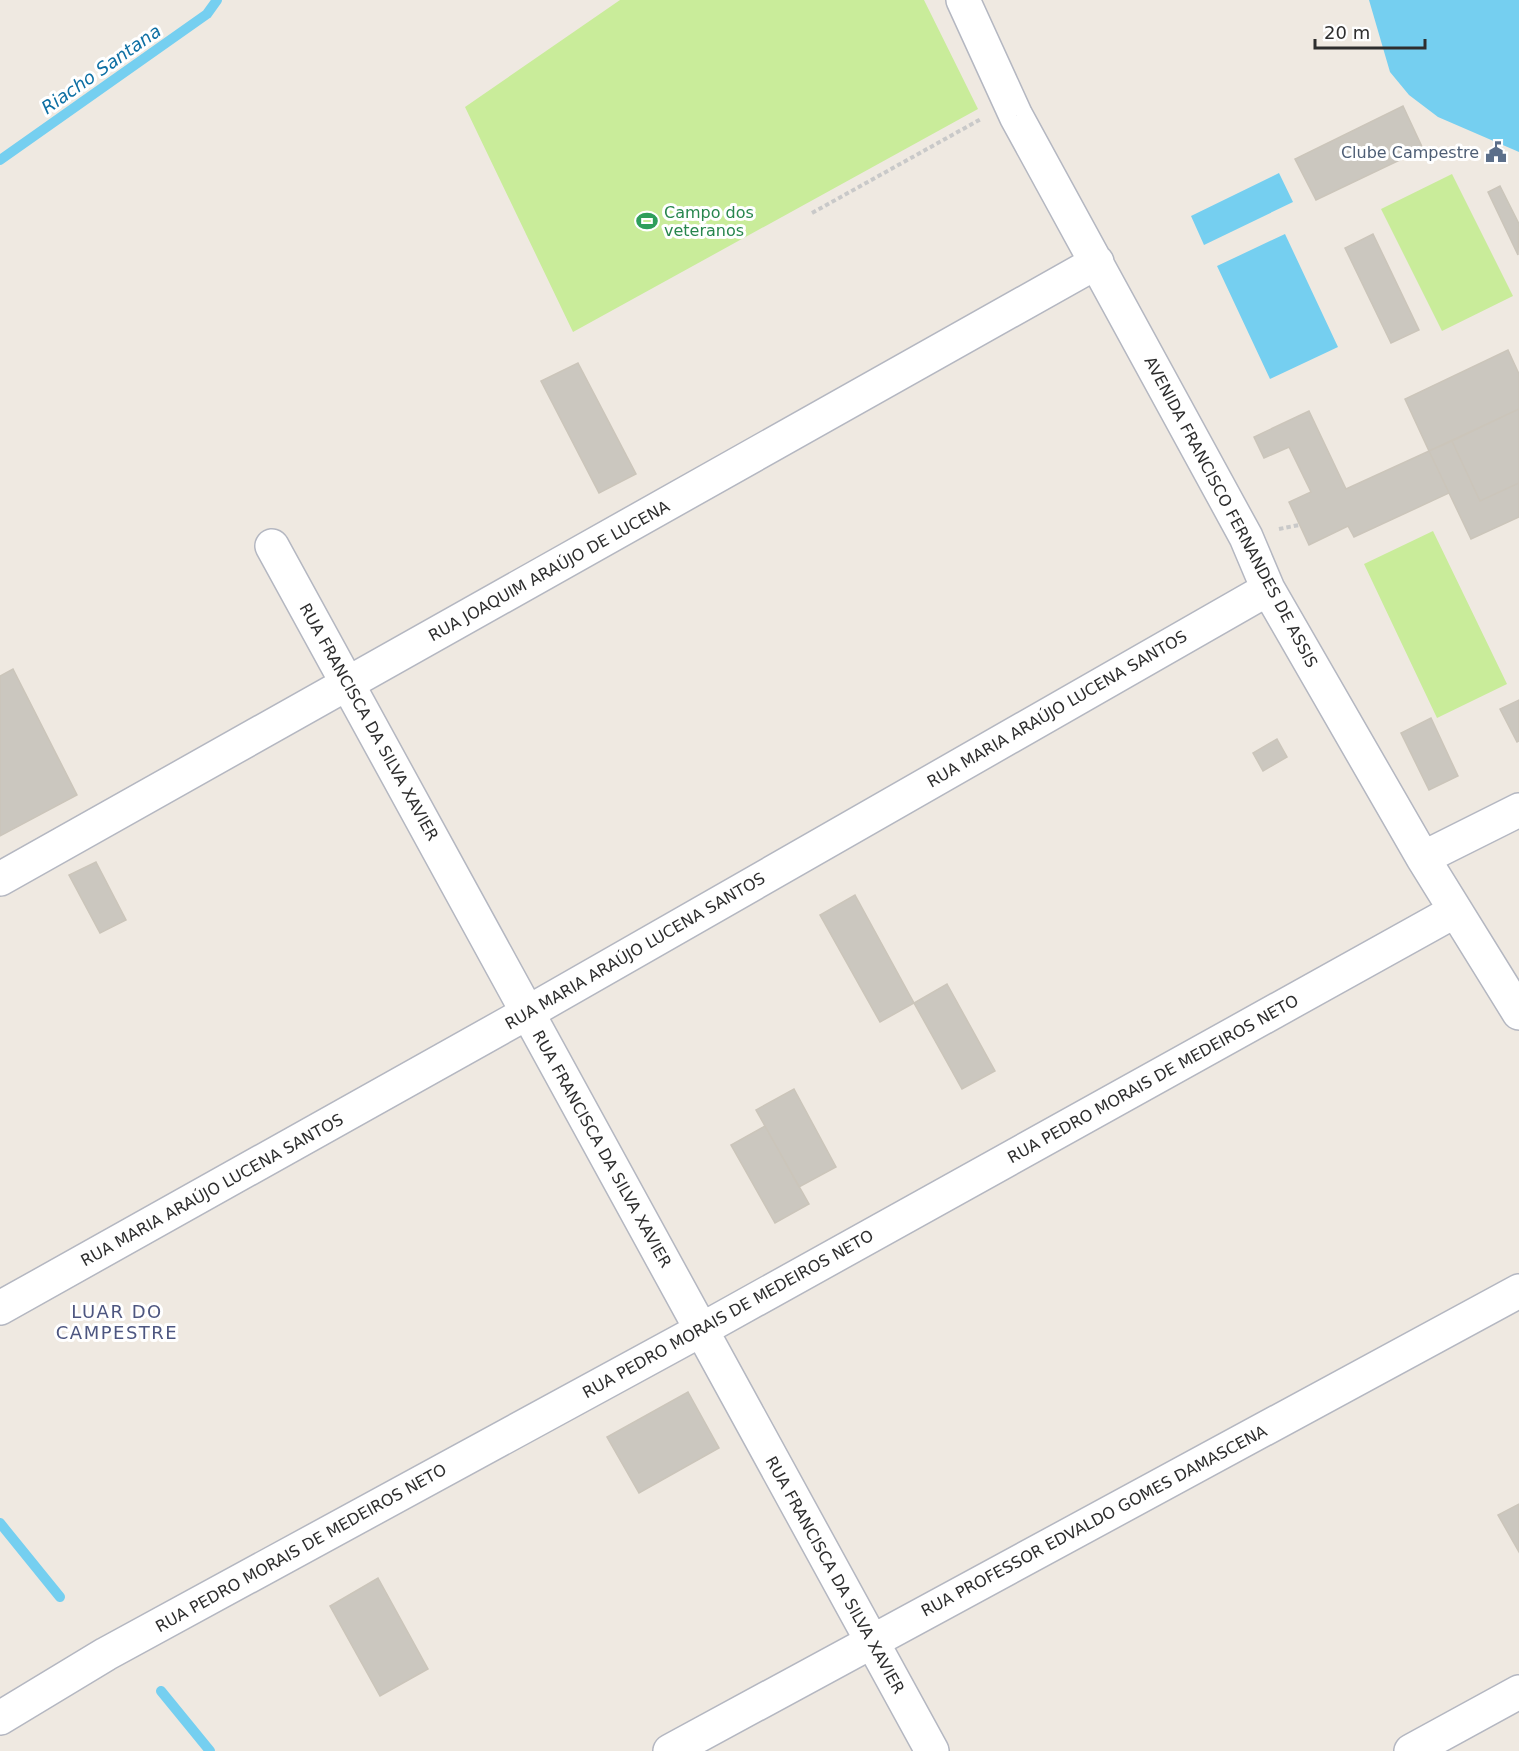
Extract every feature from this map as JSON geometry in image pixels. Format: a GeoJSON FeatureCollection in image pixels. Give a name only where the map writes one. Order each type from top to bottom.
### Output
{"type":"FeatureCollection","features":[{"type":"Feature","properties":{"kind":"street","name":"AVENIDA FRANCISCO FERNANDES DE ASSIS"},"geometry":{"type":"LineString","coordinates":[[963,0],[1016,116],[1246,537],[1268,589],[1423,858],[1519,1013]]}},
{"type":"Feature","properties":{"kind":"street","name":"RUA JOAQUIM ARAÚJO DE LUCENA"},"geometry":{"type":"LineString","coordinates":[[0,879],[1097,262]]}},
{"type":"Feature","properties":{"kind":"street","name":"RUA FRANCISCA DA SILVA XAVIER"},"geometry":{"type":"LineString","coordinates":[[272,546],[932,1751]]}},
{"type":"Feature","properties":{"kind":"street","name":"RUA MARIA ARAÚJO LUCENA SANTOS"},"geometry":{"type":"LineString","coordinates":[[0,1308],[527,1013],[1268,589]]}},
{"type":"Feature","properties":{"kind":"street"},"geometry":{"type":"LineString","coordinates":[[1423,858],[1519,810]]}},
{"type":"Feature","properties":{"kind":"street","name":"RUA PEDRO MORAIS DE MEDEIROS NETO"},"geometry":{"type":"LineString","coordinates":[[0,1718],[106,1654],[701,1330],[1455,911]]}},
{"type":"Feature","properties":{"kind":"street","name":"RUA PROFESSOR EDVALDO GOMES DAMASCENA"},"geometry":{"type":"LineString","coordinates":[[670,1751],[1519,1291]]}},
{"type":"Feature","properties":{"kind":"street"},"geometry":{"type":"LineString","coordinates":[[1411,1751],[1519,1692]]}},
{"type":"Feature","properties":{"kind":"path"},"geometry":{"type":"LineString","coordinates":[[812,213],[974,122],[992,115],[1016,116]]}},
{"type":"Feature","properties":{"kind":"green space","name":"Campo dos veteranos"},"geometry":{"type":"Polygon","coordinates":[[[620,0],[924,0],[978,109],[573,332],[465,107],[620,0]]]}},
{"type":"Feature","properties":{"kind":"green space"},"geometry":{"type":"Polygon","coordinates":[[[1452,174],[1513,296],[1442,331],[1381,209],[1452,174]]]}},
{"type":"Feature","properties":{"kind":"green space"},"geometry":{"type":"Polygon","coordinates":[[[1433,531],[1507,684],[1437,718],[1364,564],[1433,531]]]}},
{"type":"Feature","properties":{"kind":"water"},"geometry":{"type":"Polygon","coordinates":[[[1369,0],[1519,0],[1519,152],[1438,117],[1409,95],[1390,72],[1369,0]]]}},
{"type":"Feature","properties":{"kind":"water"},"geometry":{"type":"Polygon","coordinates":[[[1279,173],[1293,202],[1204,245],[1191,216],[1279,173]]]}},
{"type":"Feature","properties":{"kind":"water"},"geometry":{"type":"Polygon","coordinates":[[[1285,234],[1338,347],[1270,379],[1217,266],[1285,234]]]}},
{"type":"Feature","properties":{"kind":"building"},"geometry":{"type":"Polygon","coordinates":[[[1403,106],[1423,149],[1316,200],[1295,159],[1403,106]]]}},
{"type":"Feature","properties":{"kind":"building"},"geometry":{"type":"Polygon","coordinates":[[[1500,186],[1519,224],[1518,255],[1488,192],[1500,186]]]}},
{"type":"Feature","properties":{"kind":"building"},"geometry":{"type":"Polygon","coordinates":[[[1373,234],[1419,330],[1391,343],[1345,248],[1373,234]]]}},
{"type":"Feature","properties":{"kind":"building"},"geometry":{"type":"Polygon","coordinates":[[[1508,350],[1519,374],[1519,409],[1429,451],[1405,399],[1508,350]]]}},
{"type":"Feature","properties":{"kind":"building"},"geometry":{"type":"Polygon","coordinates":[[[578,363],[636,474],[599,493],[541,381],[578,363]]]}},
{"type":"Feature","properties":{"kind":"building"},"geometry":{"type":"Polygon","coordinates":[[[1519,409],[1519,483],[1480,501],[1452,441],[1519,409]]]}},
{"type":"Feature","properties":{"kind":"building"},"geometry":{"type":"Polygon","coordinates":[[[1309,411],[1346,489],[1429,451],[1449,493],[1354,537],[1348,526],[1309,545],[1289,502],[1311,492],[1289,447],[1264,458],[1254,437],[1309,411]]]}},
{"type":"Feature","properties":{"kind":"building"},"geometry":{"type":"Polygon","coordinates":[[[1452,441],[1480,501],[1519,483],[1519,517],[1471,539],[1429,451],[1452,441]]]}},
{"type":"Feature","properties":{"kind":"building"},"geometry":{"type":"Polygon","coordinates":[[[13,669],[77,795],[0,836],[0,676],[13,669]]]}},
{"type":"Feature","properties":{"kind":"building"},"geometry":{"type":"Polygon","coordinates":[[[1519,700],[1519,741],[1517,742],[1500,709],[1519,700]]]}},
{"type":"Feature","properties":{"kind":"building"},"geometry":{"type":"Polygon","coordinates":[[[1431,718],[1458,776],[1429,790],[1401,733],[1431,718]]]}},
{"type":"Feature","properties":{"kind":"building"},"geometry":{"type":"Polygon","coordinates":[[[1277,739],[1287,757],[1263,771],[1253,753],[1277,739]]]}},
{"type":"Feature","properties":{"kind":"building"},"geometry":{"type":"Polygon","coordinates":[[[96,862],[126,920],[100,933],[69,875],[96,862]]]}},
{"type":"Feature","properties":{"kind":"building"},"geometry":{"type":"Polygon","coordinates":[[[855,895],[914,1003],[880,1022],[820,915],[855,895]]]}},
{"type":"Feature","properties":{"kind":"building"},"geometry":{"type":"Polygon","coordinates":[[[947,984],[995,1071],[962,1089],[914,1003],[947,984]]]}},
{"type":"Feature","properties":{"kind":"building"},"geometry":{"type":"Polygon","coordinates":[[[794,1089],[836,1167],[799,1187],[756,1110],[794,1089]]]}},
{"type":"Feature","properties":{"kind":"building"},"geometry":{"type":"Polygon","coordinates":[[[765,1126],[809,1204],[775,1223],[731,1145],[765,1126]]]}},
{"type":"Feature","properties":{"kind":"building"},"geometry":{"type":"Polygon","coordinates":[[[688,1392],[719,1448],[639,1493],[607,1437],[688,1392]]]}},
{"type":"Feature","properties":{"kind":"building"},"geometry":{"type":"Polygon","coordinates":[[[1519,1504],[1519,1552],[1498,1515],[1519,1504]]]}},
{"type":"Feature","properties":{"kind":"building"},"geometry":{"type":"Polygon","coordinates":[[[378,1578],[428,1669],[380,1696],[330,1606],[378,1578]]]}},
{"type":"Feature","properties":{"kind":"waterway","name":"Riacho Santana"},"geometry":{"type":"LineString","coordinates":[[0,160],[207,14],[217,0]]}},
{"type":"Feature","properties":{"kind":"waterway"},"geometry":{"type":"LineString","coordinates":[[0,1523],[60,1597]]}},
{"type":"Feature","properties":{"kind":"waterway"},"geometry":{"type":"LineString","coordinates":[[161,1691],[210,1751]]}},
{"type":"Feature","properties":{"kind":"place","name":"Clube Campestre"},"geometry":{"type":"Point","coordinates":[1496,152]}},
{"type":"Feature","properties":{"kind":"place","name":"Campo dos veteranos"},"geometry":{"type":"Point","coordinates":[647,221]}},
{"type":"Feature","properties":{"kind":"district","name":"LUAR DO CAMPESTRE"},"geometry":{"type":"Point","coordinates":[117,1321]}}]}
